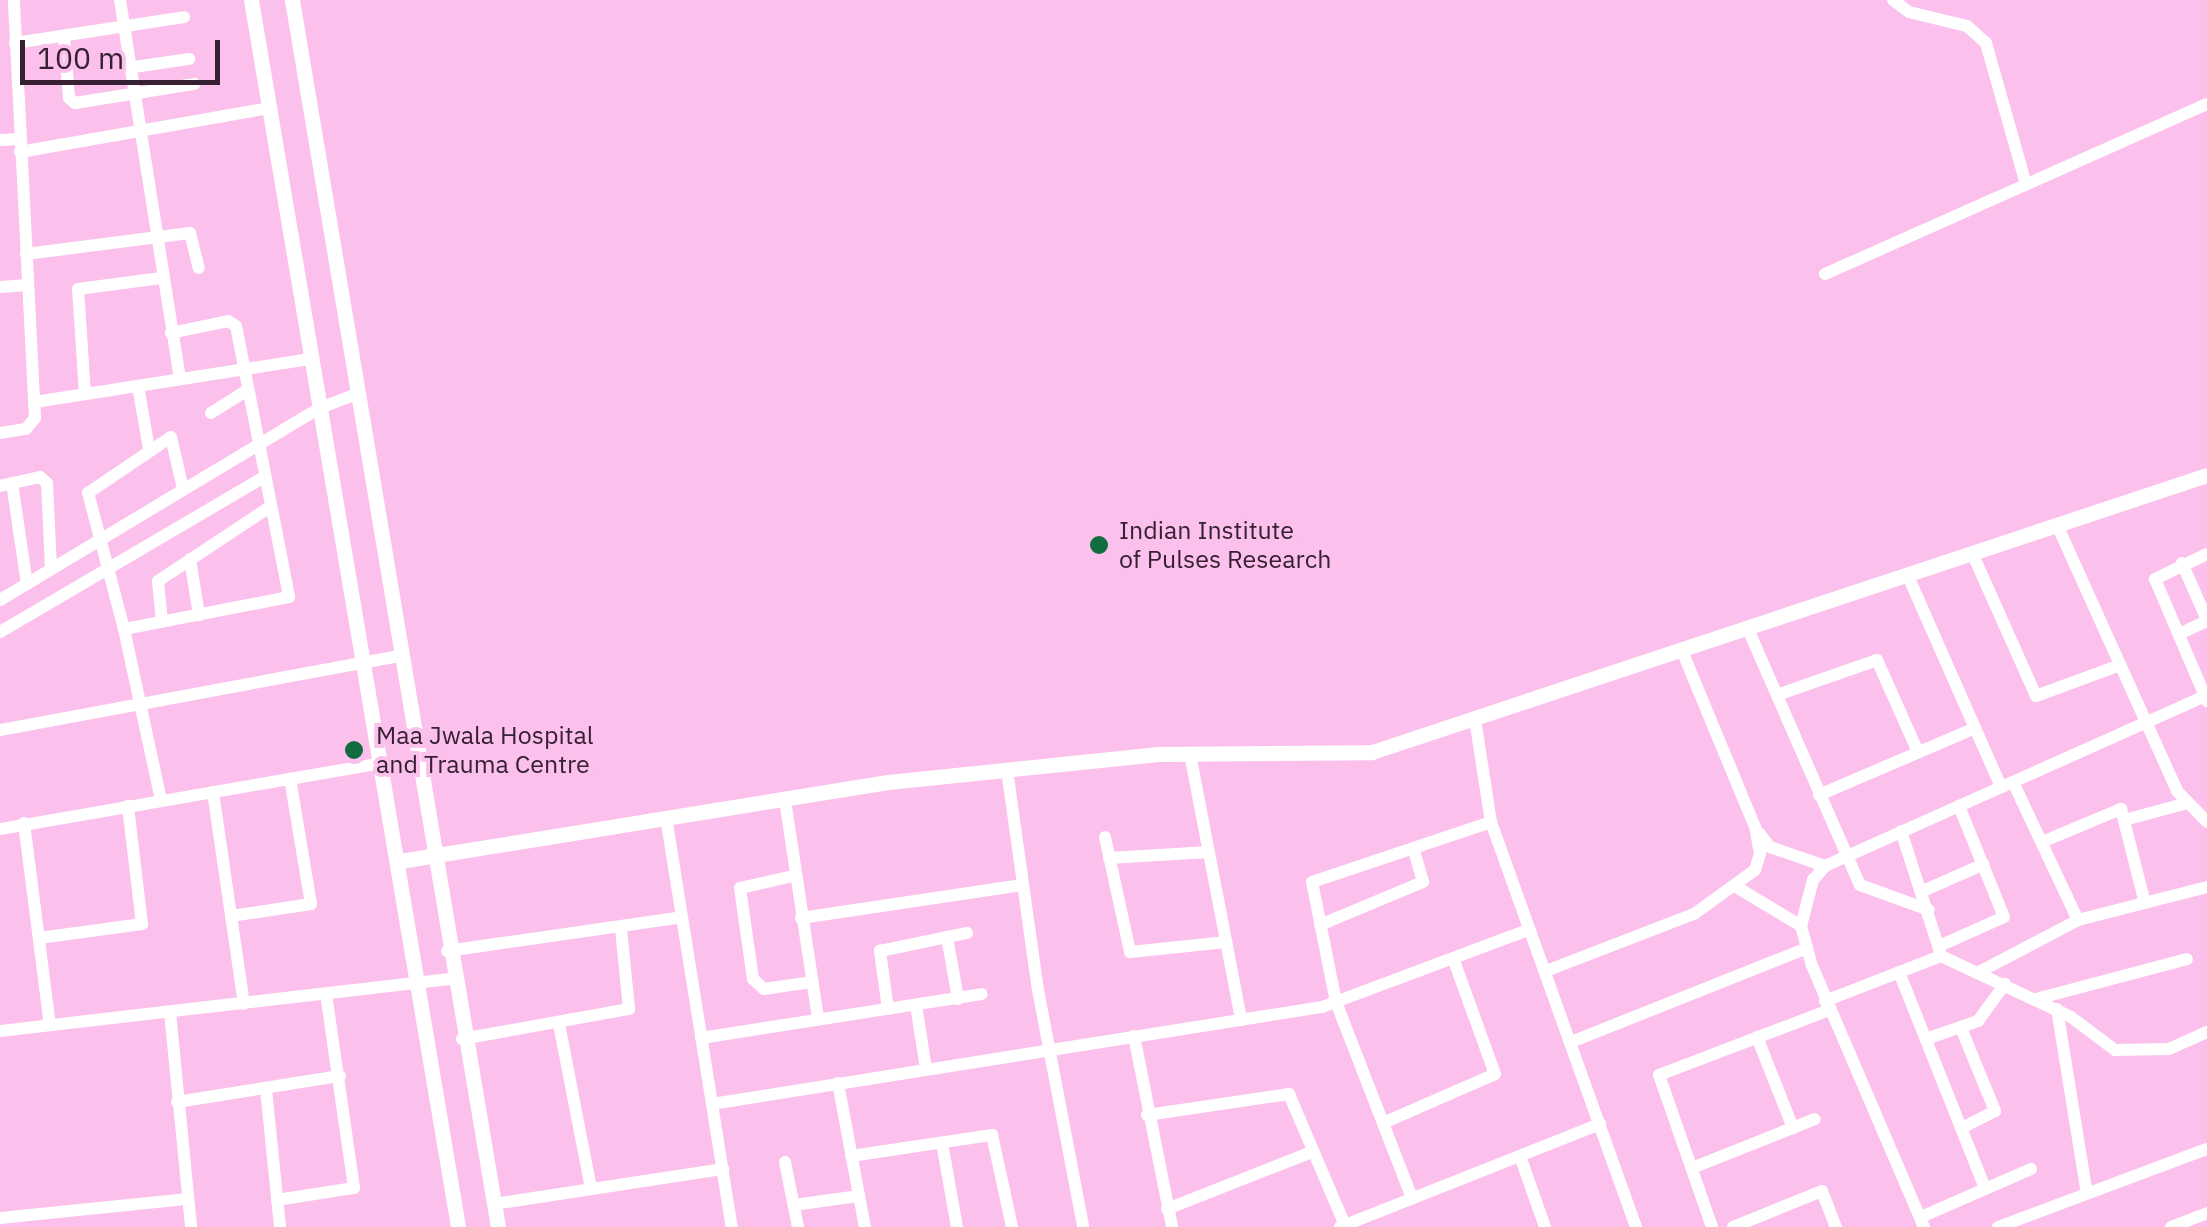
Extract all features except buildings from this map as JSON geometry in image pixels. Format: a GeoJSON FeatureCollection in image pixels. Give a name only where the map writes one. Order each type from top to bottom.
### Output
{"type":"FeatureCollection","features":[{"type":"Feature","properties":{"kind":"street"},"geometry":{"type":"LineString","coordinates":[[0,433],[32,424],[35,402],[14,0]]}},
{"type":"Feature","properties":{"kind":"street"},"geometry":{"type":"LineString","coordinates":[[120,0],[127,68],[180,380]]}},
{"type":"Feature","properties":{"kind":"street"},"geometry":{"type":"LineString","coordinates":[[251,0],[362,665],[421,984],[458,1227]]}},
{"type":"Feature","properties":{"kind":"street"},"geometry":{"type":"LineString","coordinates":[[292,0],[447,951],[498,1227]]}},
{"type":"Feature","properties":{"kind":"street"},"geometry":{"type":"LineString","coordinates":[[1893,0],[1910,12],[1967,26],[1986,42],[2026,184]]}},
{"type":"Feature","properties":{"kind":"street"},"geometry":{"type":"LineString","coordinates":[[16,43],[184,17]]}},
{"type":"Feature","properties":{"kind":"street"},"geometry":{"type":"LineString","coordinates":[[64,37],[72,101],[194,84]]}},
{"type":"Feature","properties":{"kind":"street"},"geometry":{"type":"LineString","coordinates":[[127,68],[189,59]]}},
{"type":"Feature","properties":{"kind":"street"},"geometry":{"type":"LineString","coordinates":[[0,81],[17,80]]}},
{"type":"Feature","properties":{"kind":"street"},"geometry":{"type":"LineString","coordinates":[[1825,274],[2207,104]]}},
{"type":"Feature","properties":{"kind":"street"},"geometry":{"type":"LineString","coordinates":[[0,140],[20,146],[138,134],[270,108]]}},
{"type":"Feature","properties":{"kind":"street"},"geometry":{"type":"LineString","coordinates":[[26,254],[193,234],[199,268]]}},
{"type":"Feature","properties":{"kind":"street"},"geometry":{"type":"LineString","coordinates":[[85,394],[78,289],[161,278]]}},
{"type":"Feature","properties":{"kind":"street"},"geometry":{"type":"LineString","coordinates":[[0,287],[28,285]]}},
{"type":"Feature","properties":{"kind":"street"},"geometry":{"type":"LineString","coordinates":[[124,629],[289,597],[232,322],[172,333]]}},
{"type":"Feature","properties":{"kind":"street"},"geometry":{"type":"LineString","coordinates":[[35,402],[310,359]]}},
{"type":"Feature","properties":{"kind":"street"},"geometry":{"type":"LineString","coordinates":[[138,386],[150,449]]}},
{"type":"Feature","properties":{"kind":"street"},"geometry":{"type":"LineString","coordinates":[[211,414],[246,391]]}},
{"type":"Feature","properties":{"kind":"street"},"geometry":{"type":"LineString","coordinates":[[0,600],[320,408],[357,394]]}},
{"type":"Feature","properties":{"kind":"street"},"geometry":{"type":"LineString","coordinates":[[161,800],[124,629],[88,493],[150,449],[174,439],[183,489]]}},
{"type":"Feature","properties":{"kind":"street"},"geometry":{"type":"LineString","coordinates":[[400,861],[432,860],[666,818],[1007,770],[1190,754],[1372,752],[2058,527],[2207,474]]}},
{"type":"Feature","properties":{"kind":"street"},"geometry":{"type":"LineString","coordinates":[[27,584],[6,484],[40,477],[47,482],[51,569]]}},
{"type":"Feature","properties":{"kind":"street"},"geometry":{"type":"LineString","coordinates":[[0,632],[264,477]]}},
{"type":"Feature","properties":{"kind":"street"},"geometry":{"type":"LineString","coordinates":[[162,622],[158,581],[270,507]]}},
{"type":"Feature","properties":{"kind":"street"},"geometry":{"type":"LineString","coordinates":[[2058,527],[2184,804],[2207,822]]}},
{"type":"Feature","properties":{"kind":"street"},"geometry":{"type":"LineString","coordinates":[[2031,1170],[1984,1186],[1922,1222],[1827,1006],[1801,926],[1802,904],[1824,866],[2206,697],[2155,580],[2182,563],[2207,554]]}},
{"type":"Feature","properties":{"kind":"street"},"geometry":{"type":"LineString","coordinates":[[1972,555],[2036,696],[2120,666]]}},
{"type":"Feature","properties":{"kind":"street"},"geometry":{"type":"LineString","coordinates":[[190,559],[199,615]]}},
{"type":"Feature","properties":{"kind":"street"},"geometry":{"type":"LineString","coordinates":[[2179,634],[2207,620],[2182,563]]}},
{"type":"Feature","properties":{"kind":"street"},"geometry":{"type":"LineString","coordinates":[[1908,576],[1975,728],[2042,842],[2078,920]]}},
{"type":"Feature","properties":{"kind":"street"},"geometry":{"type":"LineString","coordinates":[[1748,629],[1843,858],[1870,893],[1929,910]]}},
{"type":"Feature","properties":{"kind":"street"},"geometry":{"type":"LineString","coordinates":[[1546,971],[1694,914],[1738,888],[1760,854],[1755,827],[1682,651]]}},
{"type":"Feature","properties":{"kind":"street"},"geometry":{"type":"LineString","coordinates":[[1,726],[399,656]]}},
{"type":"Feature","properties":{"kind":"street"},"geometry":{"type":"LineString","coordinates":[[1776,695],[1877,660],[1918,752]]}},
{"type":"Feature","properties":{"kind":"street"},"geometry":{"type":"LineString","coordinates":[[1475,719],[1491,822],[1636,1227]]}},
{"type":"Feature","properties":{"kind":"street"},"geometry":{"type":"LineString","coordinates":[[1819,794],[1975,728]]}},
{"type":"Feature","properties":{"kind":"street"},"geometry":{"type":"LineString","coordinates":[[1190,754],[1241,1020]]}},
{"type":"Feature","properties":{"kind":"street"},"geometry":{"type":"LineString","coordinates":[[0,829],[383,763]]}},
{"type":"Feature","properties":{"kind":"street"},"geometry":{"type":"LineString","coordinates":[[1007,770],[1049,1050],[1083,1227]]}},
{"type":"Feature","properties":{"kind":"street"},"geometry":{"type":"LineString","coordinates":[[231,916],[311,904],[290,778]]}},
{"type":"Feature","properties":{"kind":"street"},"geometry":{"type":"LineString","coordinates":[[213,792],[244,1004]]}},
{"type":"Feature","properties":{"kind":"street"},"geometry":{"type":"LineString","coordinates":[[785,800],[818,1019]]}},
{"type":"Feature","properties":{"kind":"street"},"geometry":{"type":"LineString","coordinates":[[2128,819],[2184,804]]}},
{"type":"Feature","properties":{"kind":"street"},"geometry":{"type":"LineString","coordinates":[[39,938],[142,924],[128,806]]}},
{"type":"Feature","properties":{"kind":"street"},"geometry":{"type":"LineString","coordinates":[[1712,1227],[1660,1075],[1827,1006],[2004,917],[1959,806]]}},
{"type":"Feature","properties":{"kind":"street"},"geometry":{"type":"LineString","coordinates":[[2042,842],[2115,810],[2128,819],[2145,903]]}},
{"type":"Feature","properties":{"kind":"street"},"geometry":{"type":"LineString","coordinates":[[666,818],[732,1227]]}},
{"type":"Feature","properties":{"kind":"street"},"geometry":{"type":"LineString","coordinates":[[1412,1198],[1336,1002],[1310,893],[1318,877],[1491,822]]}},
{"type":"Feature","properties":{"kind":"street"},"geometry":{"type":"LineString","coordinates":[[24,824],[50,1026]]}},
{"type":"Feature","properties":{"kind":"street"},"geometry":{"type":"LineString","coordinates":[[1755,827],[1770,847],[1824,866]]}},
{"type":"Feature","properties":{"kind":"street"},"geometry":{"type":"LineString","coordinates":[[1901,832],[1925,890],[1940,951],[2056,1009],[2121,1051],[2169,1049],[2207,1032]]}},
{"type":"Feature","properties":{"kind":"street"},"geometry":{"type":"LineString","coordinates":[[1105,837],[1130,952],[1226,942]]}},
{"type":"Feature","properties":{"kind":"street"},"geometry":{"type":"LineString","coordinates":[[1320,925],[1424,882],[1413,848]]}},
{"type":"Feature","properties":{"kind":"street"},"geometry":{"type":"LineString","coordinates":[[1109,858],[1208,852]]}},
{"type":"Feature","properties":{"kind":"street"},"geometry":{"type":"LineString","coordinates":[[1925,890],[1984,864]]}},
{"type":"Feature","properties":{"kind":"street"},"geometry":{"type":"LineString","coordinates":[[794,876],[740,888],[754,980],[764,988],[812,982]]}},
{"type":"Feature","properties":{"kind":"street"},"geometry":{"type":"LineString","coordinates":[[801,918],[1024,885]]}},
{"type":"Feature","properties":{"kind":"street"},"geometry":{"type":"LineString","coordinates":[[1738,888],[1801,926]]}},
{"type":"Feature","properties":{"kind":"street"},"geometry":{"type":"LineString","coordinates":[[1979,972],[2078,920],[2207,888]]}},
{"type":"Feature","properties":{"kind":"street"},"geometry":{"type":"LineString","coordinates":[[447,951],[682,917]]}},
{"type":"Feature","properties":{"kind":"street"},"geometry":{"type":"LineString","coordinates":[[462,1039],[629,1009],[621,928]]}},
{"type":"Feature","properties":{"kind":"street"},"geometry":{"type":"LineString","coordinates":[[712,1104],[1336,1002],[1528,930]]}},
{"type":"Feature","properties":{"kind":"street"},"geometry":{"type":"LineString","coordinates":[[888,1009],[880,951],[966,933]]}},
{"type":"Feature","properties":{"kind":"street"},"geometry":{"type":"LineString","coordinates":[[947,937],[958,998]]}},
{"type":"Feature","properties":{"kind":"street"},"geometry":{"type":"LineString","coordinates":[[1570,1042],[1807,948]]}},
{"type":"Feature","properties":{"kind":"street"},"geometry":{"type":"LineString","coordinates":[[1383,1123],[1495,1074],[1453,958]]}},
{"type":"Feature","properties":{"kind":"street"},"geometry":{"type":"LineString","coordinates":[[2036,999],[2186,959]]}},
{"type":"Feature","properties":{"kind":"street"},"geometry":{"type":"LineString","coordinates":[[1899,972],[1984,1186]]}},
{"type":"Feature","properties":{"kind":"street"},"geometry":{"type":"LineString","coordinates":[[0,1031],[452,979]]}},
{"type":"Feature","properties":{"kind":"street"},"geometry":{"type":"LineString","coordinates":[[1926,1039],[1961,1028],[1985,1014],[2005,984]]}},
{"type":"Feature","properties":{"kind":"street"},"geometry":{"type":"LineString","coordinates":[[277,1200],[354,1188],[326,994]]}},
{"type":"Feature","properties":{"kind":"street"},"geometry":{"type":"LineString","coordinates":[[701,1038],[982,994]]}},
{"type":"Feature","properties":{"kind":"street"},"geometry":{"type":"LineString","coordinates":[[916,1005],[926,1069]]}},
{"type":"Feature","properties":{"kind":"street"},"geometry":{"type":"LineString","coordinates":[[2056,1009],[2086,1189]]}},
{"type":"Feature","properties":{"kind":"street"},"geometry":{"type":"LineString","coordinates":[[170,1012],[190,1227]]}},
{"type":"Feature","properties":{"kind":"street"},"geometry":{"type":"LineString","coordinates":[[559,1024],[591,1189]]}},
{"type":"Feature","properties":{"kind":"street"},"geometry":{"type":"LineString","coordinates":[[1961,1028],[1994,1112],[1961,1128]]}},
{"type":"Feature","properties":{"kind":"street"},"geometry":{"type":"LineString","coordinates":[[1134,1036],[1172,1227]]}},
{"type":"Feature","properties":{"kind":"street"},"geometry":{"type":"LineString","coordinates":[[1757,1037],[1793,1128]]}},
{"type":"Feature","properties":{"kind":"street"},"geometry":{"type":"LineString","coordinates":[[178,1102],[340,1076]]}},
{"type":"Feature","properties":{"kind":"street"},"geometry":{"type":"LineString","coordinates":[[838,1083],[865,1227]]}},
{"type":"Feature","properties":{"kind":"street"},"geometry":{"type":"LineString","coordinates":[[266,1090],[280,1227]]}},
{"type":"Feature","properties":{"kind":"street"},"geometry":{"type":"LineString","coordinates":[[1148,1115],[1289,1094],[1342,1226],[1600,1124]]}},
{"type":"Feature","properties":{"kind":"street"},"geometry":{"type":"LineString","coordinates":[[1692,1168],[1814,1119]]}},
{"type":"Feature","properties":{"kind":"street"},"geometry":{"type":"LineString","coordinates":[[851,1156],[995,1137],[1012,1227]]}},
{"type":"Feature","properties":{"kind":"street"},"geometry":{"type":"LineString","coordinates":[[942,1142],[957,1227]]}},
{"type":"Feature","properties":{"kind":"street"},"geometry":{"type":"LineString","coordinates":[[1998,1227],[2086,1189],[2207,1149]]}},
{"type":"Feature","properties":{"kind":"street"},"geometry":{"type":"LineString","coordinates":[[1167,1209],[1312,1152]]}},
{"type":"Feature","properties":{"kind":"street"},"geometry":{"type":"LineString","coordinates":[[1520,1156],[1545,1227]]}},
{"type":"Feature","properties":{"kind":"street"},"geometry":{"type":"LineString","coordinates":[[785,1162],[798,1227]]}},
{"type":"Feature","properties":{"kind":"street"},"geometry":{"type":"LineString","coordinates":[[494,1204],[724,1168]]}},
{"type":"Feature","properties":{"kind":"street"},"geometry":{"type":"LineString","coordinates":[[1733,1227],[1822,1191],[1836,1227]]}},
{"type":"Feature","properties":{"kind":"street"},"geometry":{"type":"LineString","coordinates":[[794,1206],[859,1196]]}},
{"type":"Feature","properties":{"kind":"street"},"geometry":{"type":"LineString","coordinates":[[0,1218],[188,1199]]}},
{"type":"Feature","properties":{"kind":"street"},"geometry":{"type":"LineString","coordinates":[[2171,1227],[2207,1213]]}},
{"type":"Feature","properties":{"kind":"place","name":"Indian Institute of Pulses Research"},"geometry":{"type":"Point","coordinates":[1099,545]}},
{"type":"Feature","properties":{"kind":"place","name":"Maa Jwala Hospital and Trauma Centre"},"geometry":{"type":"Point","coordinates":[354,750]}}]}
